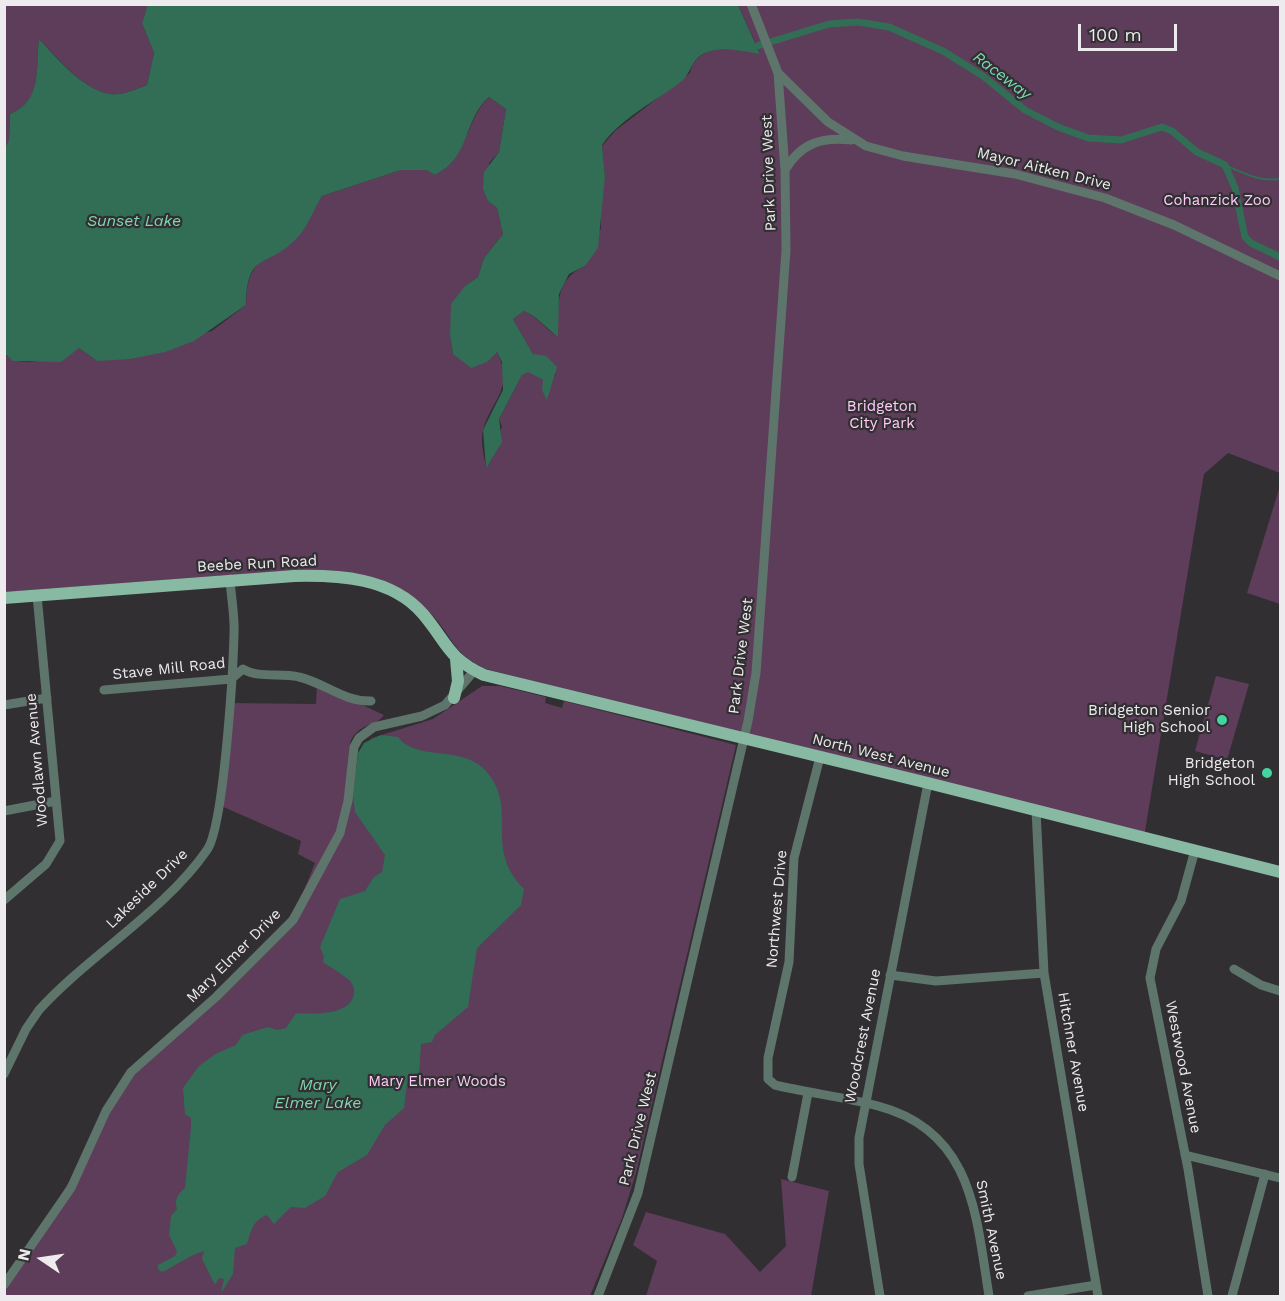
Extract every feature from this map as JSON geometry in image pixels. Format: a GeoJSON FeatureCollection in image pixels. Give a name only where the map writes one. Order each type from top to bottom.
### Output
{"type":"FeatureCollection","features":[{"type":"Feature","properties":{"kind":"main road","name":"Beebe Run Road"},"geometry":{"type":"LineString","coordinates":[[4,598],[230,579],[332,575],[386,588],[402,596],[422,613],[456,659],[474,671]]}},
{"type":"Feature","properties":{"kind":"main road"},"geometry":{"type":"LineString","coordinates":[[454,698],[458,681],[456,659]]}},
{"type":"Feature","properties":{"kind":"main road","name":"North West Avenue"},"geometry":{"type":"LineString","coordinates":[[474,671],[518,685],[745,738],[1281,872]]}},
{"type":"Feature","properties":{"kind":"street","name":"Park Drive West"},"geometry":{"type":"LineString","coordinates":[[598,1296],[634,1207],[644,1173],[745,738],[756,673],[786,250],[785,170],[778,73],[752,4]]}},
{"type":"Feature","properties":{"kind":"street","name":"Mayor Aitken Drive"},"geometry":{"type":"LineString","coordinates":[[778,73],[828,122],[853,140],[875,149],[903,156],[1016,174],[1105,198],[1174,225],[1281,276]]}},
{"type":"Feature","properties":{"kind":"street"},"geometry":{"type":"LineString","coordinates":[[785,170],[799,150],[816,141],[853,140]]}},
{"type":"Feature","properties":{"kind":"street","name":"Lakeside Drive"},"geometry":{"type":"LineString","coordinates":[[4,1074],[26,1029],[39,1010],[166,895],[208,848],[216,826],[231,680],[234,634],[230,579]]}},
{"type":"Feature","properties":{"kind":"street","name":"Woodlawn Avenue"},"geometry":{"type":"LineString","coordinates":[[4,900],[46,864],[59,845],[38,595]]}},
{"type":"Feature","properties":{"kind":"street","name":"Stave Mill Road"},"geometry":{"type":"LineString","coordinates":[[104,690],[231,680],[241,674],[243,669],[253,673],[301,677],[353,699],[371,701]]}},
{"type":"Feature","properties":{"kind":"street","name":"Mary Elmer Drive"},"geometry":{"type":"LineString","coordinates":[[4,1285],[71,1188],[106,1112],[127,1077],[216,997],[293,920],[340,833],[348,801],[351,761],[356,742],[368,730],[422,716],[445,705],[454,698],[474,671]]}},
{"type":"Feature","properties":{"kind":"street"},"geometry":{"type":"LineString","coordinates":[[4,705],[47,698]]}},
{"type":"Feature","properties":{"kind":"street","name":"Northwest Drive"},"geometry":{"type":"LineString","coordinates":[[808,1093],[770,1082],[767,1065],[789,962],[794,858],[820,757]]}},
{"type":"Feature","properties":{"kind":"street","name":"Woodcrest Avenue"},"geometry":{"type":"LineString","coordinates":[[880,1296],[859,1164],[865,1103],[928,783]]}},
{"type":"Feature","properties":{"kind":"street"},"geometry":{"type":"LineString","coordinates":[[4,811],[56,801]]}},
{"type":"Feature","properties":{"kind":"street","name":"Hitchner Avenue"},"geometry":{"type":"LineString","coordinates":[[1036,810],[1044,973],[1098,1296]]}},
{"type":"Feature","properties":{"kind":"street","name":"Westwood Avenue"},"geometry":{"type":"LineString","coordinates":[[1195,850],[1181,901],[1160,940],[1150,969],[1185,1155],[1208,1296]]}},
{"type":"Feature","properties":{"kind":"street"},"geometry":{"type":"LineString","coordinates":[[1234,969],[1261,985],[1281,991]]}},
{"type":"Feature","properties":{"kind":"street"},"geometry":{"type":"LineString","coordinates":[[890,975],[936,981],[1044,973]]}},
{"type":"Feature","properties":{"kind":"street"},"geometry":{"type":"LineString","coordinates":[[792,1178],[808,1093]]}},
{"type":"Feature","properties":{"kind":"street","name":"Smith Avenue"},"geometry":{"type":"LineString","coordinates":[[808,1093],[890,1110],[916,1121],[938,1138],[954,1157],[970,1189],[989,1296]]}},
{"type":"Feature","properties":{"kind":"street"},"geometry":{"type":"LineString","coordinates":[[1185,1155],[1281,1178]]}},
{"type":"Feature","properties":{"kind":"street"},"geometry":{"type":"LineString","coordinates":[[1232,1296],[1265,1174]]}},
{"type":"Feature","properties":{"kind":"street"},"geometry":{"type":"LineString","coordinates":[[1028,1296],[1096,1285]]}},
{"type":"Feature","properties":{"kind":"green space"},"geometry":{"type":"Polygon","coordinates":[[[5,5],[148,5],[142,23],[154,53],[147,85],[119,94],[100,91],[71,72],[39,39],[37,73],[33,92],[21,108],[10,114],[9,141],[5,148],[5,5]]]}},
{"type":"Feature","properties":{"kind":"green space","name":"Bridgeton City Park"},"geometry":{"type":"Polygon","coordinates":[[[738,5],[1280,5],[1280,473],[1228,453],[1204,474],[1144,837],[486,669],[461,653],[422,604],[390,585],[372,579],[296,570],[5,592],[4,354],[22,362],[32,362],[79,348],[97,361],[212,331],[246,305],[252,272],[267,257],[282,250],[290,243],[301,231],[322,196],[401,170],[426,170],[435,175],[454,159],[475,117],[489,97],[506,109],[499,152],[489,163],[488,201],[497,208],[503,234],[484,258],[478,277],[465,286],[450,336],[453,354],[497,352],[502,365],[503,385],[482,434],[486,467],[502,427],[499,419],[522,375],[528,371],[543,380],[556,375],[533,354],[513,319],[524,311],[558,337],[560,295],[563,287],[567,279],[585,266],[601,228],[601,199],[605,176],[602,146],[615,131],[690,73],[700,56],[718,50],[760,53],[738,5]]]}},
{"type":"Feature","properties":{"kind":"green space"},"geometry":{"type":"Polygon","coordinates":[[[1280,486],[1280,604],[1247,593],[1280,486]]]}},
{"type":"Feature","properties":{"kind":"green space"},"geometry":{"type":"Polygon","coordinates":[[[1216,676],[1249,684],[1227,760],[1195,751],[1216,676]]]}},
{"type":"Feature","properties":{"kind":"green space","name":"Mary Elmer Woods"},"geometry":{"type":"Polygon","coordinates":[[[317,684],[384,715],[357,732],[350,742],[350,753],[358,772],[366,743],[372,738],[433,719],[482,686],[500,686],[546,697],[545,703],[562,708],[564,701],[736,745],[636,1173],[622,1218],[590,1296],[5,1296],[5,1291],[129,1079],[265,951],[299,903],[315,863],[298,854],[301,841],[219,805],[228,703],[316,704],[317,684]]]}},
{"type":"Feature","properties":{"kind":"green space"},"geometry":{"type":"Polygon","coordinates":[[[781,1179],[829,1191],[811,1296],[646,1296],[657,1261],[633,1245],[646,1212],[725,1234],[760,1272],[786,1246],[781,1179]]]}},
{"type":"Feature","properties":{"kind":"water","name":"Sunset Lake"},"geometry":{"type":"Polygon","coordinates":[[[148,4],[738,5],[760,54],[725,49],[705,53],[694,62],[682,81],[619,126],[602,145],[605,176],[598,248],[585,266],[569,274],[559,294],[558,337],[538,319],[524,311],[513,319],[533,354],[546,356],[557,367],[547,400],[542,390],[543,380],[528,372],[522,375],[499,419],[502,442],[486,468],[483,430],[503,390],[502,362],[497,352],[487,362],[471,368],[453,354],[450,336],[451,304],[465,286],[478,277],[484,258],[503,234],[497,208],[488,201],[483,189],[484,172],[499,152],[506,109],[489,97],[480,106],[455,158],[435,175],[426,170],[401,170],[322,196],[300,235],[285,249],[254,268],[247,288],[246,305],[194,341],[165,352],[130,359],[97,361],[79,348],[61,362],[13,361],[5,354],[5,148],[9,140],[10,114],[21,108],[33,92],[39,39],[71,72],[90,86],[110,94],[129,92],[147,85],[154,53],[142,23],[148,4]]]}},
{"type":"Feature","properties":{"kind":"water","name":"Mary Elmer Lake"},"geometry":{"type":"Polygon","coordinates":[[[381,735],[398,737],[406,745],[416,749],[465,758],[486,771],[496,786],[500,800],[505,858],[512,873],[524,889],[521,905],[477,948],[468,1007],[435,1035],[432,1042],[421,1044],[419,1074],[407,1083],[404,1108],[385,1125],[367,1155],[338,1172],[325,1196],[305,1208],[291,1207],[274,1224],[267,1215],[253,1226],[247,1244],[235,1248],[233,1274],[221,1293],[224,1279],[219,1278],[215,1285],[202,1259],[204,1251],[162,1272],[158,1269],[158,1265],[175,1256],[177,1251],[169,1235],[171,1216],[177,1209],[177,1197],[185,1188],[191,1127],[191,1118],[185,1114],[183,1088],[199,1066],[217,1053],[236,1045],[242,1035],[268,1027],[277,1030],[286,1028],[296,1013],[330,1012],[339,1010],[351,1001],[354,992],[352,984],[323,962],[324,957],[320,947],[340,899],[365,891],[374,877],[382,872],[385,855],[355,812],[353,796],[358,753],[364,743],[381,735]]]}},
{"type":"Feature","properties":{"kind":"waterway","name":"Raceway"},"geometry":{"type":"LineString","coordinates":[[757,46],[829,24],[858,22],[889,27],[943,51],[983,76],[1025,110],[1058,127],[1088,138],[1121,140],[1162,127],[1172,131],[1197,152],[1225,165],[1235,188],[1245,237],[1251,243],[1280,257]]}},
{"type":"Feature","properties":{"kind":"waterway","name":"Raceway"},"geometry":{"type":"LineString","coordinates":[[1225,165],[1259,178],[1280,179]]}},
{"type":"Feature","properties":{"kind":"place","name":"Bridgeton Senior High School"},"geometry":{"type":"Point","coordinates":[1222,720]}},
{"type":"Feature","properties":{"kind":"place","name":"Bridgeton High School"},"geometry":{"type":"Point","coordinates":[1267,773]}},
{"type":"Feature","properties":{"kind":"park label","name":"Cohanzick Zoo"},"geometry":{"type":"Point","coordinates":[1217,201]}}]}
